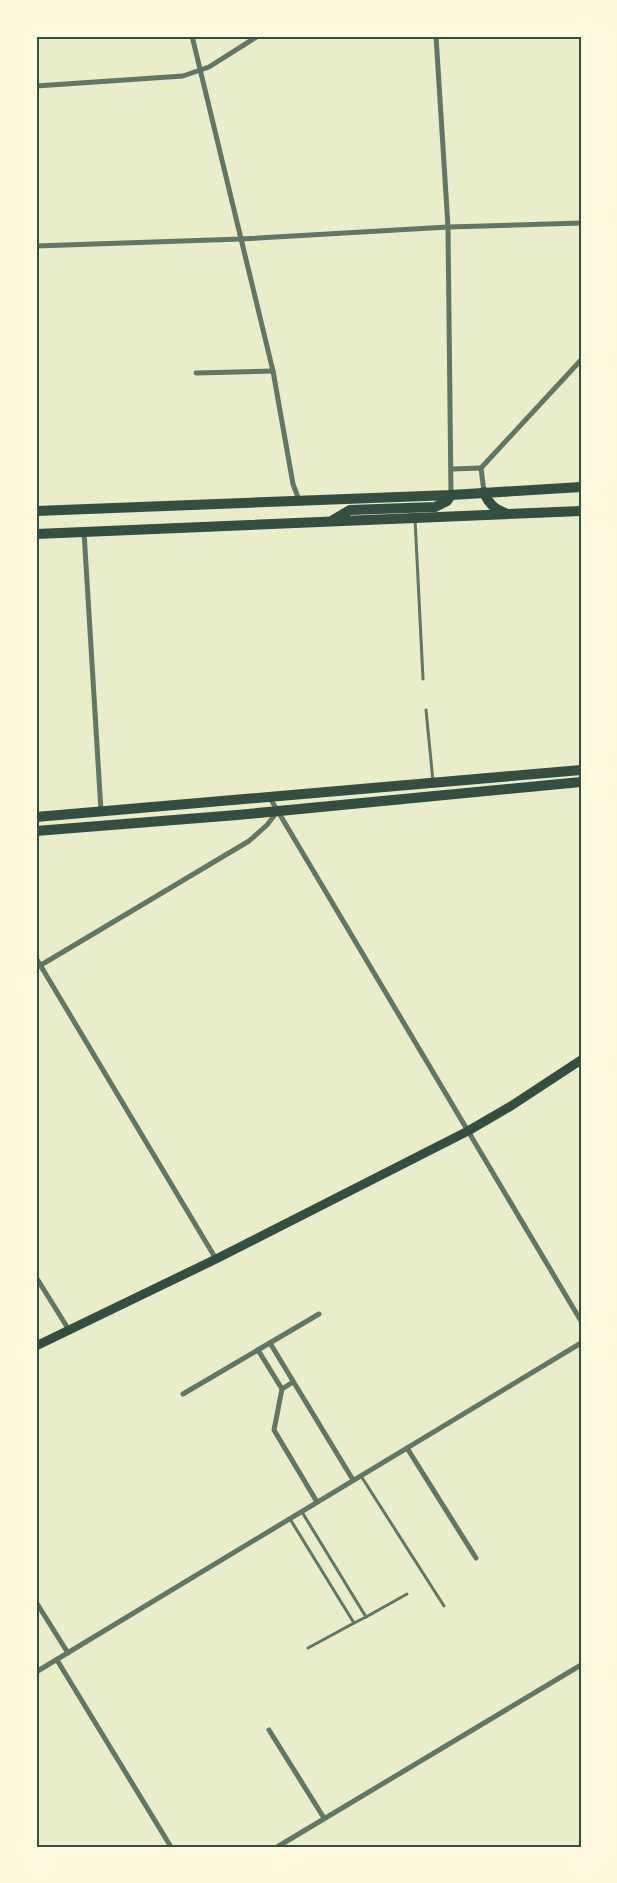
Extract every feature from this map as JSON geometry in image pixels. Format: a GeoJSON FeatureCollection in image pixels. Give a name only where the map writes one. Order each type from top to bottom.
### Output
{"type":"FeatureCollection","features":[{"type":"Feature","properties":{"kind":"main road"},"geometry":{"type":"LineString","coordinates":[[36,511],[451,495],[581,487]]}},
{"type":"Feature","properties":{"kind":"main road"},"geometry":{"type":"LineString","coordinates":[[484,492],[486,499],[494,507],[506,514]]}},
{"type":"Feature","properties":{"kind":"main road"},"geometry":{"type":"LineString","coordinates":[[330,522],[350,510],[439,506],[447,501],[451,495]]}},
{"type":"Feature","properties":{"kind":"main road"},"geometry":{"type":"LineString","coordinates":[[36,534],[581,511]]}},
{"type":"Feature","properties":{"kind":"main road"},"geometry":{"type":"LineString","coordinates":[[36,817],[581,770]]}},
{"type":"Feature","properties":{"kind":"main road"},"geometry":{"type":"LineString","coordinates":[[36,831],[277,811],[581,782]]}},
{"type":"Feature","properties":{"kind":"main road"},"geometry":{"type":"LineString","coordinates":[[277,811],[278,806],[284,802],[353,797],[368,789]]}},
{"type":"Feature","properties":{"kind":"main road"},"geometry":{"type":"LineString","coordinates":[[36,1346],[216,1259],[468,1131],[511,1106],[581,1060]]}},
{"type":"Feature","properties":{"kind":"street"},"geometry":{"type":"LineString","coordinates":[[192,36],[272,371],[293,484],[299,500]]}},
{"type":"Feature","properties":{"kind":"street"},"geometry":{"type":"LineString","coordinates":[[36,86],[183,76],[210,67],[258,36]]}},
{"type":"Feature","properties":{"kind":"street"},"geometry":{"type":"LineString","coordinates":[[436,36],[448,227],[451,495]]}},
{"type":"Feature","properties":{"kind":"street"},"geometry":{"type":"LineString","coordinates":[[36,246],[241,239],[448,227],[581,223]]}},
{"type":"Feature","properties":{"kind":"street"},"geometry":{"type":"LineString","coordinates":[[452,469],[482,468],[581,360]]}},
{"type":"Feature","properties":{"kind":"street"},"geometry":{"type":"LineString","coordinates":[[196,373],[272,371]]}},
{"type":"Feature","properties":{"kind":"street"},"geometry":{"type":"LineString","coordinates":[[482,468],[484,492]]}},
{"type":"Feature","properties":{"kind":"street"},"geometry":{"type":"LineString","coordinates":[[84,532],[101,812]]}},
{"type":"Feature","properties":{"kind":"street"},"geometry":{"type":"LineString","coordinates":[[270,798],[581,1321]]}},
{"type":"Feature","properties":{"kind":"street"},"geometry":{"type":"LineString","coordinates":[[38,967],[249,840],[267,825],[277,811]]}},
{"type":"Feature","properties":{"kind":"street"},"geometry":{"type":"LineString","coordinates":[[36,958],[38,967],[216,1259]]}},
{"type":"Feature","properties":{"kind":"street"},"geometry":{"type":"LineString","coordinates":[[36,1277],[69,1330]]}},
{"type":"Feature","properties":{"kind":"street"},"geometry":{"type":"LineString","coordinates":[[183,1394],[319,1314]]}},
{"type":"Feature","properties":{"kind":"street"},"geometry":{"type":"LineString","coordinates":[[270,1343],[353,1480]]}},
{"type":"Feature","properties":{"kind":"street"},"geometry":{"type":"LineString","coordinates":[[36,1672],[581,1343]]}},
{"type":"Feature","properties":{"kind":"street"},"geometry":{"type":"LineString","coordinates":[[258,1350],[282,1389],[274,1430],[317,1502]]}},
{"type":"Feature","properties":{"kind":"street"},"geometry":{"type":"LineString","coordinates":[[282,1389],[294,1382]]}},
{"type":"Feature","properties":{"kind":"street"},"geometry":{"type":"LineString","coordinates":[[407,1448],[476,1558]]}},
{"type":"Feature","properties":{"kind":"street"},"geometry":{"type":"LineString","coordinates":[[36,1602],[68,1653]]}},
{"type":"Feature","properties":{"kind":"street"},"geometry":{"type":"LineString","coordinates":[[57,1660],[171,1847]]}},
{"type":"Feature","properties":{"kind":"street"},"geometry":{"type":"LineString","coordinates":[[277,1847],[581,1665]]}},
{"type":"Feature","properties":{"kind":"street"},"geometry":{"type":"LineString","coordinates":[[269,1730],[324,1818]]}},
{"type":"Feature","properties":{"kind":"lane"},"geometry":{"type":"LineString","coordinates":[[415,518],[423,679]]}},
{"type":"Feature","properties":{"kind":"lane"},"geometry":{"type":"LineString","coordinates":[[426,710],[433,784]]}},
{"type":"Feature","properties":{"kind":"lane"},"geometry":{"type":"LineString","coordinates":[[361,1476],[444,1606]]}},
{"type":"Feature","properties":{"kind":"lane"},"geometry":{"type":"LineString","coordinates":[[302,1511],[366,1617]]}},
{"type":"Feature","properties":{"kind":"lane"},"geometry":{"type":"LineString","coordinates":[[290,1519],[354,1623]]}},
{"type":"Feature","properties":{"kind":"lane"},"geometry":{"type":"LineString","coordinates":[[308,1648],[407,1594]]}}]}
